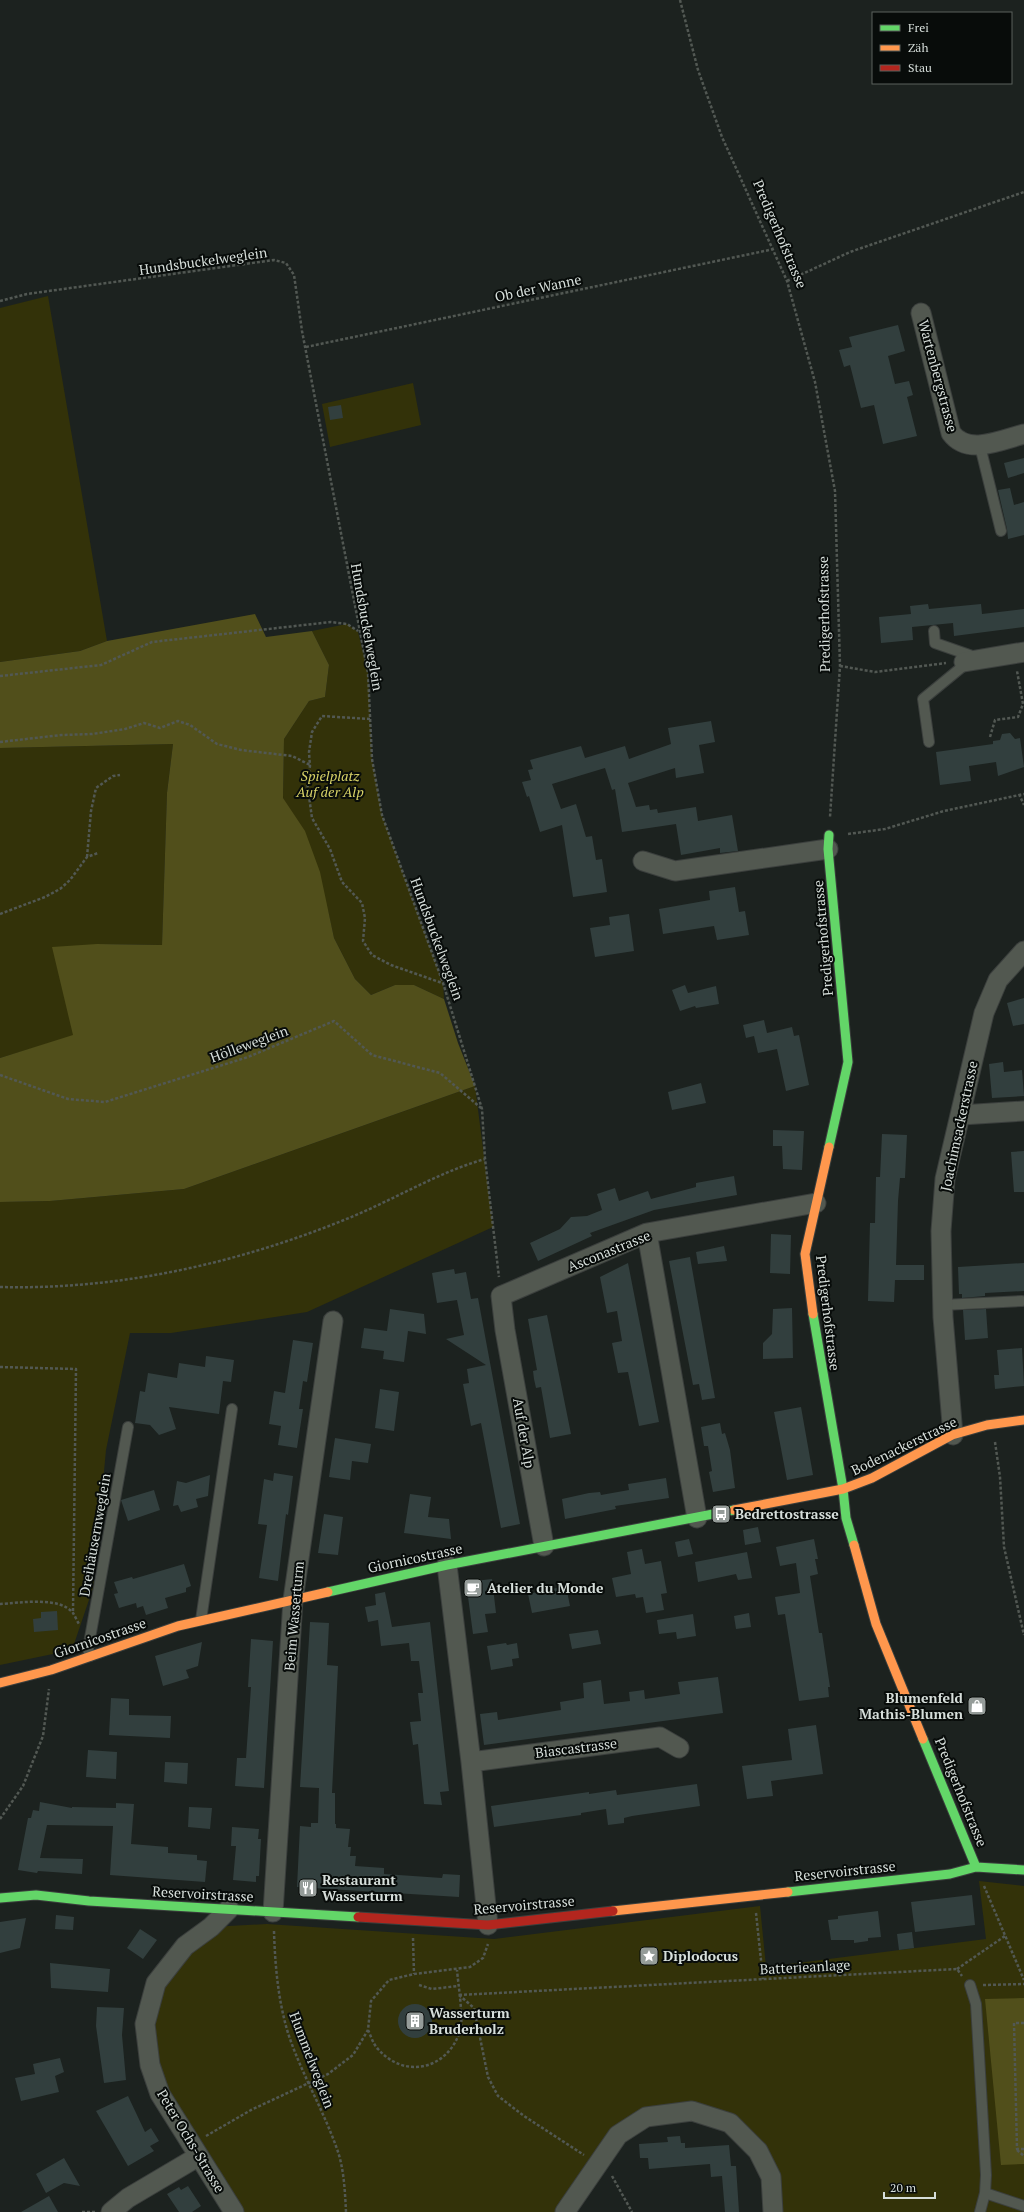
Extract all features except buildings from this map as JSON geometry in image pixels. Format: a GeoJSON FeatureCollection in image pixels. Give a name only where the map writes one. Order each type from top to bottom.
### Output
{"type":"FeatureCollection","features":[{"type":"Feature","properties":{"kind":"street","name":"Wartenbergstrasse"},"geometry":{"type":"LineString","coordinates":[[921,313],[951,433],[957,441],[967,445],[980,446],[1024,434]]}},
{"type":"Feature","properties":{"kind":"street"},"geometry":{"type":"LineString","coordinates":[[972,661],[1023,656]]}},
{"type":"Feature","properties":{"kind":"street"},"geometry":{"type":"LineString","coordinates":[[643,861],[674,871],[833,840]]}},
{"type":"Feature","properties":{"kind":"street","name":"Predigerhofstrasse"},"geometry":{"type":"LineString","coordinates":[[833,840],[848,1062],[805,1254],[816,1341],[843,1489],[846,1518],[876,1624],[976,1867]]}},
{"type":"Feature","properties":{"kind":"street","name":"Joachimsackerstrasse"},"geometry":{"type":"LineString","coordinates":[[953,1435],[943,1305],[941,1231],[945,1179],[984,1013],[998,980],[1024,950]]}},
{"type":"Feature","properties":{"kind":"street"},"geometry":{"type":"LineString","coordinates":[[961,1115],[1024,1111]]}},
{"type":"Feature","properties":{"kind":"street","name":"Asconastrasse"},"geometry":{"type":"LineString","coordinates":[[501,1296],[647,1234],[816,1203]]}},
{"type":"Feature","properties":{"kind":"street"},"geometry":{"type":"LineString","coordinates":[[647,1234],[697,1518]]}},
{"type":"Feature","properties":{"kind":"street","name":"Auf der Alp"},"geometry":{"type":"LineString","coordinates":[[501,1296],[544,1546]]}},
{"type":"Feature","properties":{"kind":"street","name":"Beim Wasserturm"},"geometry":{"type":"LineString","coordinates":[[273,1912],[293,1600],[333,1321]]}},
{"type":"Feature","properties":{"kind":"street","name":"Bodenackerstrasse"},"geometry":{"type":"LineString","coordinates":[[843,1489],[881,1475],[953,1435],[993,1424],[1024,1420]]}},
{"type":"Feature","properties":{"kind":"street","name":"Giornicostrasse"},"geometry":{"type":"LineString","coordinates":[[0,1683],[51,1670],[89,1652],[202,1620],[447,1565],[843,1489]]}},
{"type":"Feature","properties":{"kind":"street"},"geometry":{"type":"LineString","coordinates":[[447,1565],[471,1762],[488,1925]]}},
{"type":"Feature","properties":{"kind":"street","name":"Biascastrasse"},"geometry":{"type":"LineString","coordinates":[[471,1762],[660,1737],[679,1748]]}},
{"type":"Feature","properties":{"kind":"street","name":"Reservoirstrasse"},"geometry":{"type":"LineString","coordinates":[[0,1898],[36,1895],[89,1901],[488,1925],[950,1874],[976,1867],[1024,1870]]}},
{"type":"Feature","properties":{"kind":"street","name":"Peter Ochs-Strasse"},"geometry":{"type":"LineString","coordinates":[[229,1909],[211,1927],[185,1946],[156,1983],[144,2024],[150,2065],[160,2094],[234,2212]]}},
{"type":"Feature","properties":{"kind":"street"},"geometry":{"type":"LineString","coordinates":[[565,2212],[618,2135],[646,2117],[692,2111],[730,2123],[758,2151],[771,2177],[773,2212]]}},
{"type":"Feature","properties":{"kind":"street"},"geometry":{"type":"LineString","coordinates":[[112,2212],[128,2198],[199,2156]]}},
{"type":"Feature","properties":{"kind":"lane"},"geometry":{"type":"LineString","coordinates":[[980,446],[1001,531]]}},
{"type":"Feature","properties":{"kind":"lane"},"geometry":{"type":"LineString","coordinates":[[929,742],[923,699],[972,661],[935,643],[934,631]]}},
{"type":"Feature","properties":{"kind":"lane"},"geometry":{"type":"LineString","coordinates":[[943,1305],[1022,1301]]}},
{"type":"Feature","properties":{"kind":"lane"},"geometry":{"type":"LineString","coordinates":[[202,1620],[232,1409]]}},
{"type":"Feature","properties":{"kind":"lane","name":"Dreihäusernweglein"},"geometry":{"type":"LineString","coordinates":[[89,1652],[128,1427]]}},
{"type":"Feature","properties":{"kind":"lane"},"geometry":{"type":"LineString","coordinates":[[970,1985],[976,2004],[986,2175],[985,2193],[980,2212]]}},
{"type":"Feature","properties":{"kind":"lane"},"geometry":{"type":"LineString","coordinates":[[985,2193],[1024,2206]]}},
{"type":"Feature","properties":{"kind":"path","name":"Predigerhofstrasse"},"geometry":{"type":"LineString","coordinates":[[680,0],[698,70],[722,137],[774,248],[787,281],[815,382],[834,491],[840,666],[833,840]]}},
{"type":"Feature","properties":{"kind":"path"},"geometry":{"type":"LineString","coordinates":[[787,281],[850,252],[1024,192]]}},
{"type":"Feature","properties":{"kind":"path","name":"Ob der Wanne"},"geometry":{"type":"LineString","coordinates":[[306,347],[774,248]]}},
{"type":"Feature","properties":{"kind":"path","name":"Hundsbuckelweglein"},"geometry":{"type":"LineString","coordinates":[[0,301],[27,294],[274,260],[286,263],[294,275],[358,632],[368,673],[372,759],[382,815],[443,983],[482,1109],[485,1159],[501,1296]]}},
{"type":"Feature","properties":{"kind":"path"},"geometry":{"type":"LineString","coordinates":[[0,676],[101,665],[152,642],[331,622],[346,624],[358,632]]}},
{"type":"Feature","properties":{"kind":"path"},"geometry":{"type":"LineString","coordinates":[[990,737],[995,720],[1018,717],[1023,704],[1017,671],[1023,656]]}},
{"type":"Feature","properties":{"kind":"path"},"geometry":{"type":"LineString","coordinates":[[840,666],[875,672],[922,664],[972,661]]}},
{"type":"Feature","properties":{"kind":"path"},"geometry":{"type":"LineString","coordinates":[[370,719],[322,716],[312,732],[309,752],[310,766],[307,782],[312,818],[330,849],[342,882],[362,903],[365,918],[364,941],[372,955],[391,965],[443,983]]}},
{"type":"Feature","properties":{"kind":"path"},"geometry":{"type":"LineString","coordinates":[[0,742],[61,735],[92,734],[125,729],[144,723],[160,728],[178,722],[190,725],[217,744],[240,750],[292,756],[310,766]]}},
{"type":"Feature","properties":{"kind":"path"},"geometry":{"type":"LineString","coordinates":[[0,914],[45,897],[60,889],[70,880],[87,857],[91,811],[96,788],[113,776],[120,775]]}},
{"type":"Feature","properties":{"kind":"path"},"geometry":{"type":"LineString","coordinates":[[1019,794],[1024,805]]}},
{"type":"Feature","properties":{"kind":"path"},"geometry":{"type":"LineString","coordinates":[[833,840],[885,829],[944,811],[1024,794]]}},
{"type":"Feature","properties":{"kind":"path"},"geometry":{"type":"LineString","coordinates":[[87,857],[98,854]]}},
{"type":"Feature","properties":{"kind":"path","name":"Hölleweglein"},"geometry":{"type":"LineString","coordinates":[[0,1076],[68,1099],[105,1102],[248,1057],[334,1021],[372,1055],[440,1073],[482,1109]]}},
{"type":"Feature","properties":{"kind":"path"},"geometry":{"type":"LineString","coordinates":[[0,1287],[36,1288],[116,1282],[205,1265],[275,1246],[338,1223],[462,1166],[485,1159]]}},
{"type":"Feature","properties":{"kind":"path"},"geometry":{"type":"LineString","coordinates":[[0,1367],[76,1369],[73,1612]]}},
{"type":"Feature","properties":{"kind":"path"},"geometry":{"type":"LineString","coordinates":[[993,1424],[1000,1477],[1004,1547],[1024,1635]]}},
{"type":"Feature","properties":{"kind":"path","name":"Dreihäusernweglein"},"geometry":{"type":"LineString","coordinates":[[0,1604],[47,1602],[61,1604],[73,1612],[89,1652]]}},
{"type":"Feature","properties":{"kind":"path"},"geometry":{"type":"LineString","coordinates":[[0,1819],[23,1786],[43,1736],[51,1670]]}},
{"type":"Feature","properties":{"kind":"path"},"geometry":{"type":"LineString","coordinates":[[976,1867],[1024,1980]]}},
{"type":"Feature","properties":{"kind":"path"},"geometry":{"type":"LineString","coordinates":[[754,1895],[763,1980]]}},
{"type":"Feature","properties":{"kind":"path","name":"Hummelweglein"},"geometry":{"type":"LineString","coordinates":[[273,1912],[275,1964],[280,2000],[288,2034],[338,2150],[345,2192],[346,2212]]}},
{"type":"Feature","properties":{"kind":"path"},"geometry":{"type":"LineString","coordinates":[[413,1921],[414,1974]]}},
{"type":"Feature","properties":{"kind":"path"},"geometry":{"type":"LineString","coordinates":[[212,2133],[251,2110],[328,2074],[353,2054],[368,2030],[371,2001],[389,1980],[414,1974],[457,1970],[470,1967],[483,1958],[488,1944],[488,1925]]}},
{"type":"Feature","properties":{"kind":"path"},"geometry":{"type":"LineString","coordinates":[[1005,1936],[957,1969],[970,1985],[1024,1984]]}},
{"type":"Feature","properties":{"kind":"path","name":"Batterieanlage"},"geometry":{"type":"LineString","coordinates":[[459,1995],[957,1969]]}},
{"type":"Feature","properties":{"kind":"path"},"geometry":{"type":"LineString","coordinates":[[368,2030],[377,2049],[394,2063],[413,2068],[435,2063],[453,2049],[461,2029],[457,1970]]}},
{"type":"Feature","properties":{"kind":"path"},"geometry":{"type":"LineString","coordinates":[[419,1985],[432,1989],[458,1986]]}},
{"type":"Feature","properties":{"kind":"path"},"geometry":{"type":"LineString","coordinates":[[459,1995],[474,2008],[488,2077],[498,2096],[524,2116],[610,2174],[632,2212]]}},
{"type":"Feature","properties":{"kind":"path"},"geometry":{"type":"LineString","coordinates":[[1024,2023],[1014,2023],[1017,2149],[1024,2156]]}},
{"type":"Feature","properties":{"kind":"path"},"geometry":{"type":"LineString","coordinates":[[1017,2149],[1024,2149]]}},
{"type":"Feature","properties":{"kind":"path"},"geometry":{"type":"LineString","coordinates":[[82,2212],[99,2212]]}},
{"type":"Feature","properties":{"kind":"green space"},"geometry":{"type":"Polygon","coordinates":[[[48,296],[107,641],[80,651],[0,662],[0,308],[48,296]]]}},
{"type":"Feature","properties":{"kind":"green space"},"geometry":{"type":"Polygon","coordinates":[[[413,383],[421,425],[330,447],[322,404],[413,383]]]}},
{"type":"Feature","properties":{"kind":"green space","name":"Spielplatz Auf der Alp"},"geometry":{"type":"Polygon","coordinates":[[[347,624],[358,632],[368,673],[372,759],[382,815],[443,983],[444,999],[414,985],[395,985],[371,995],[355,979],[334,938],[328,911],[283,798],[284,739],[309,701],[325,697],[329,665],[312,631],[347,624]]]}},
{"type":"Feature","properties":{"kind":"green space"},"geometry":{"type":"Polygon","coordinates":[[[173,744],[167,793],[162,945],[97,944],[73,1036],[0,1058],[0,748],[173,744]]]}},
{"type":"Feature","properties":{"kind":"green space"},"geometry":{"type":"Polygon","coordinates":[[[475,1086],[493,1227],[307,1312],[171,1333],[130,1333],[106,1450],[93,1588],[72,1650],[0,1665],[0,1202],[50,1201],[184,1189],[475,1086]]]}},
{"type":"Feature","properties":{"kind":"green space"},"geometry":{"type":"Polygon","coordinates":[[[979,1881],[1024,1886],[1024,2212],[773,2212],[758,2151],[692,2111],[618,2135],[565,2212],[234,2212],[150,2065],[156,1983],[211,1927],[267,1924],[494,1939],[760,1906],[766,1967],[986,1939],[979,1881]]]}},
{"type":"Feature","properties":{"kind":"shaded area"},"geometry":{"type":"Polygon","coordinates":[[[255,614],[266,637],[312,631],[329,665],[325,697],[309,701],[284,739],[283,798],[305,831],[320,872],[334,938],[355,979],[371,995],[395,985],[414,985],[444,999],[458,1043],[475,1086],[184,1189],[50,1201],[0,1202],[0,1058],[73,1035],[52,947],[97,944],[162,945],[167,793],[173,744],[0,748],[0,662],[80,651],[107,641],[255,614]]]}},
{"type":"Feature","properties":{"kind":"shaded area"},"geometry":{"type":"Polygon","coordinates":[[[1024,1998],[1024,2164],[1001,2165],[985,1999],[1024,1998]]]}},
{"type":"Feature","properties":{"kind":"traffic: fast"},"geometry":{"type":"LineString","coordinates":[[829,835],[828,849],[848,1062],[829,1147]]}},
{"type":"Feature","properties":{"kind":"traffic: fast"},"geometry":{"type":"LineString","coordinates":[[813,1314],[843,1489],[846,1518],[854,1545]]}},
{"type":"Feature","properties":{"kind":"traffic: fast"},"geometry":{"type":"LineString","coordinates":[[328,1592],[447,1565],[734,1510]]}},
{"type":"Feature","properties":{"kind":"traffic: fast"},"geometry":{"type":"LineString","coordinates":[[923,1739],[976,1867]]}},
{"type":"Feature","properties":{"kind":"traffic: fast"},"geometry":{"type":"LineString","coordinates":[[788,1892],[950,1874],[976,1867],[1024,1870]]}},
{"type":"Feature","properties":{"kind":"traffic: fast"},"geometry":{"type":"LineString","coordinates":[[0,1898],[36,1895],[89,1901],[358,1917]]}},
{"type":"Feature","properties":{"kind":"traffic: slow"},"geometry":{"type":"LineString","coordinates":[[813,1314],[805,1254],[829,1147]]}},
{"type":"Feature","properties":{"kind":"traffic: slow"},"geometry":{"type":"LineString","coordinates":[[734,1510],[843,1489],[872,1478],[952,1435],[987,1425],[1024,1420]]}},
{"type":"Feature","properties":{"kind":"traffic: slow"},"geometry":{"type":"LineString","coordinates":[[854,1545],[876,1624],[923,1739]]}},
{"type":"Feature","properties":{"kind":"traffic: slow"},"geometry":{"type":"LineString","coordinates":[[0,1683],[51,1670],[178,1626],[328,1592]]}},
{"type":"Feature","properties":{"kind":"traffic: slow"},"geometry":{"type":"LineString","coordinates":[[613,1911],[788,1892]]}},
{"type":"Feature","properties":{"kind":"traffic: jam"},"geometry":{"type":"LineString","coordinates":[[358,1917],[488,1925],[613,1911]]}},
{"type":"Feature","properties":{"kind":"place","name":"Bedrettostrasse"},"geometry":{"type":"Point","coordinates":[721,1514]}},
{"type":"Feature","properties":{"kind":"place","name":"Atelier du Monde"},"geometry":{"type":"Point","coordinates":[473,1588]}},
{"type":"Feature","properties":{"kind":"place","name":"Blumenfeld Mathis-Blumen"},"geometry":{"type":"Point","coordinates":[977,1706]}},
{"type":"Feature","properties":{"kind":"place","name":"Restaurant Wasserturm"},"geometry":{"type":"Point","coordinates":[308,1888]}},
{"type":"Feature","properties":{"kind":"place","name":"Diplodocus"},"geometry":{"type":"Point","coordinates":[649,1956]}},
{"type":"Feature","properties":{"kind":"place","name":"Wasserturm Bruderholz"},"geometry":{"type":"Point","coordinates":[415,2021]}}]}
